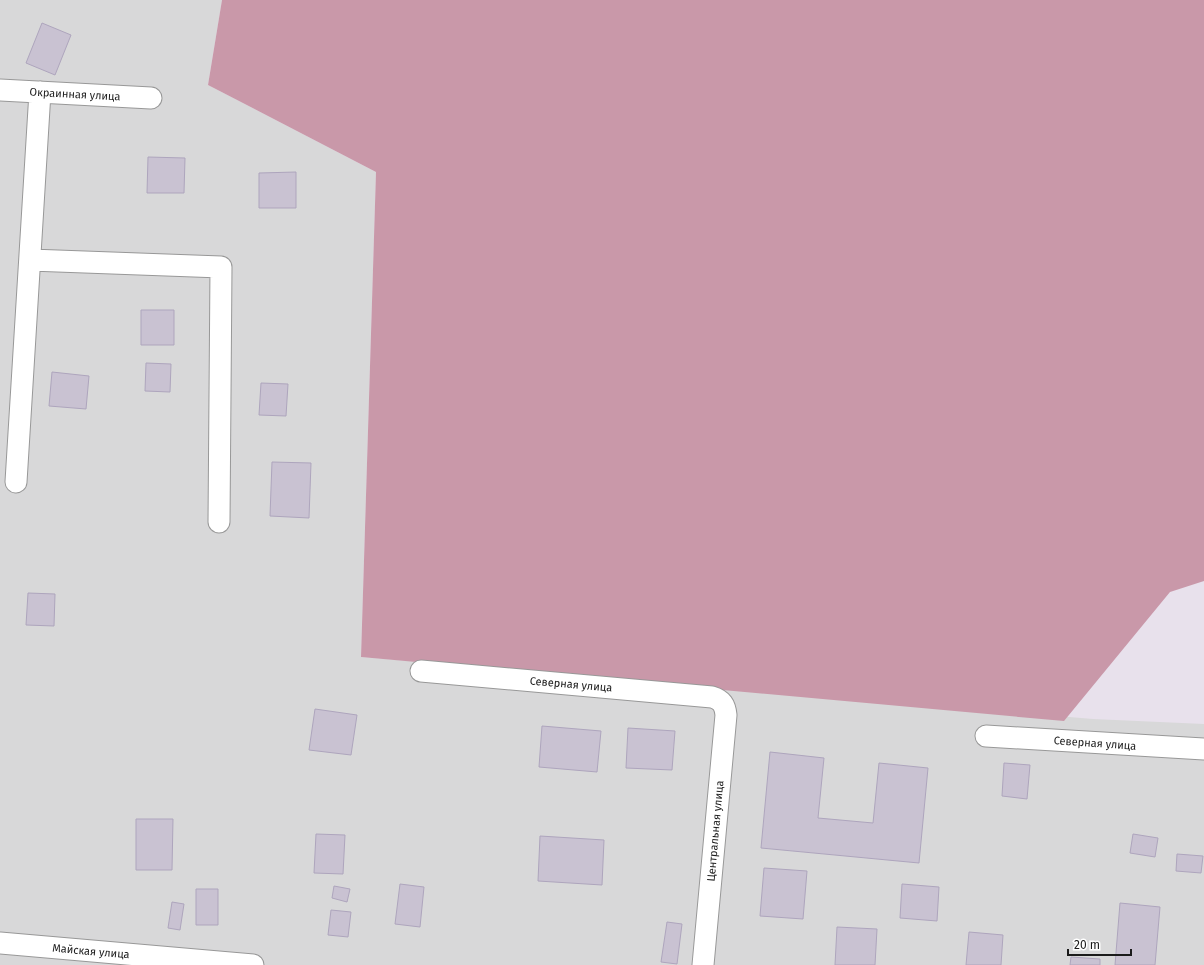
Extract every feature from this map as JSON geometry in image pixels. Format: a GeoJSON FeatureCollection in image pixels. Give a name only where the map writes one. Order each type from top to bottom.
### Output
{"type":"FeatureCollection","features":[{"type":"Feature","properties":{"kind":"street","name":"Окраинная улица"},"geometry":{"type":"LineString","coordinates":[[0,90],[151,98]]}},
{"type":"Feature","properties":{"kind":"street"},"geometry":{"type":"LineString","coordinates":[[16,482],[40,92]]}},
{"type":"Feature","properties":{"kind":"street"},"geometry":{"type":"LineString","coordinates":[[30,260],[220,267],[219,522]]}},
{"type":"Feature","properties":{"kind":"street","name":"Северная улица"},"geometry":{"type":"LineString","coordinates":[[421,671],[712,697],[720,699]]}},
{"type":"Feature","properties":{"kind":"street","name":"Центральная улица"},"geometry":{"type":"LineString","coordinates":[[703,965],[726,715],[725,707],[720,699]]}},
{"type":"Feature","properties":{"kind":"street","name":"Северная улица"},"geometry":{"type":"LineString","coordinates":[[986,736],[1204,750]]}},
{"type":"Feature","properties":{"kind":"street","name":"Майская улица"},"geometry":{"type":"LineString","coordinates":[[0,943],[254,965]]}},
{"type":"Feature","properties":{"kind":"shaded area"},"geometry":{"type":"Polygon","coordinates":[[[0,0],[222,0],[208,85],[376,172],[361,657],[1093,719],[1204,724],[1204,965],[0,965],[0,0]]]}},
{"type":"Feature","properties":{"kind":"shaded area"},"geometry":{"type":"Polygon","coordinates":[[[222,0],[1204,0],[1204,581],[1170,592],[1064,721],[361,657],[376,172],[208,85],[222,0]]]}},
{"type":"Feature","properties":{"kind":"building"},"geometry":{"type":"Polygon","coordinates":[[[42,23],[71,35],[55,75],[26,63],[42,23]]]}},
{"type":"Feature","properties":{"kind":"building"},"geometry":{"type":"Polygon","coordinates":[[[148,157],[185,158],[184,193],[147,193],[148,157]]]}},
{"type":"Feature","properties":{"kind":"building"},"geometry":{"type":"Polygon","coordinates":[[[296,172],[296,208],[259,208],[259,173],[296,172]]]}},
{"type":"Feature","properties":{"kind":"building"},"geometry":{"type":"Polygon","coordinates":[[[141,310],[174,310],[174,345],[141,345],[141,310]]]}},
{"type":"Feature","properties":{"kind":"building"},"geometry":{"type":"Polygon","coordinates":[[[146,363],[171,364],[170,392],[145,391],[146,363]]]}},
{"type":"Feature","properties":{"kind":"building"},"geometry":{"type":"Polygon","coordinates":[[[52,372],[89,376],[86,409],[49,406],[52,372]]]}},
{"type":"Feature","properties":{"kind":"building"},"geometry":{"type":"Polygon","coordinates":[[[261,383],[288,384],[286,416],[259,415],[261,383]]]}},
{"type":"Feature","properties":{"kind":"building"},"geometry":{"type":"Polygon","coordinates":[[[272,462],[311,463],[309,518],[270,516],[272,462]]]}},
{"type":"Feature","properties":{"kind":"building"},"geometry":{"type":"Polygon","coordinates":[[[28,593],[55,594],[54,626],[26,625],[28,593]]]}},
{"type":"Feature","properties":{"kind":"building"},"geometry":{"type":"Polygon","coordinates":[[[315,709],[357,715],[351,755],[309,750],[315,709]]]}},
{"type":"Feature","properties":{"kind":"building"},"geometry":{"type":"Polygon","coordinates":[[[542,726],[601,731],[597,772],[539,767],[542,726]]]}},
{"type":"Feature","properties":{"kind":"building"},"geometry":{"type":"Polygon","coordinates":[[[628,728],[675,731],[672,770],[626,768],[628,728]]]}},
{"type":"Feature","properties":{"kind":"building"},"geometry":{"type":"Polygon","coordinates":[[[770,752],[824,758],[818,818],[873,823],[879,763],[928,768],[919,863],[761,848],[770,752]]]}},
{"type":"Feature","properties":{"kind":"building"},"geometry":{"type":"Polygon","coordinates":[[[1004,763],[1030,765],[1027,799],[1002,796],[1004,763]]]}},
{"type":"Feature","properties":{"kind":"building"},"geometry":{"type":"Polygon","coordinates":[[[136,819],[173,819],[172,870],[136,870],[136,819]]]}},
{"type":"Feature","properties":{"kind":"building"},"geometry":{"type":"Polygon","coordinates":[[[316,834],[345,835],[343,874],[314,873],[316,834]]]}},
{"type":"Feature","properties":{"kind":"building"},"geometry":{"type":"Polygon","coordinates":[[[1133,834],[1158,838],[1155,857],[1130,853],[1133,834]]]}},
{"type":"Feature","properties":{"kind":"building"},"geometry":{"type":"Polygon","coordinates":[[[540,836],[604,840],[602,885],[538,881],[540,836]]]}},
{"type":"Feature","properties":{"kind":"building"},"geometry":{"type":"Polygon","coordinates":[[[1177,854],[1203,856],[1201,873],[1176,871],[1177,854]]]}},
{"type":"Feature","properties":{"kind":"building"},"geometry":{"type":"Polygon","coordinates":[[[764,868],[807,871],[803,919],[760,916],[764,868]]]}},
{"type":"Feature","properties":{"kind":"building"},"geometry":{"type":"Polygon","coordinates":[[[400,884],[424,887],[420,927],[395,924],[400,884]]]}},
{"type":"Feature","properties":{"kind":"building"},"geometry":{"type":"Polygon","coordinates":[[[902,884],[939,887],[937,921],[900,918],[902,884]]]}},
{"type":"Feature","properties":{"kind":"building"},"geometry":{"type":"Polygon","coordinates":[[[334,886],[350,889],[347,902],[332,898],[334,886]]]}},
{"type":"Feature","properties":{"kind":"building"},"geometry":{"type":"Polygon","coordinates":[[[196,889],[218,889],[218,925],[196,925],[196,889]]]}},
{"type":"Feature","properties":{"kind":"building"},"geometry":{"type":"Polygon","coordinates":[[[172,902],[184,904],[180,930],[168,928],[172,902]]]}},
{"type":"Feature","properties":{"kind":"building"},"geometry":{"type":"Polygon","coordinates":[[[1120,903],[1160,907],[1155,965],[1115,965],[1120,903]]]}},
{"type":"Feature","properties":{"kind":"building"},"geometry":{"type":"Polygon","coordinates":[[[331,910],[351,912],[348,937],[328,935],[331,910]]]}},
{"type":"Feature","properties":{"kind":"building"},"geometry":{"type":"Polygon","coordinates":[[[667,922],[682,924],[677,964],[661,962],[667,922]]]}},
{"type":"Feature","properties":{"kind":"building"},"geometry":{"type":"Polygon","coordinates":[[[837,927],[877,929],[875,965],[835,965],[837,927]]]}},
{"type":"Feature","properties":{"kind":"building"},"geometry":{"type":"Polygon","coordinates":[[[969,932],[1003,935],[1001,965],[966,965],[969,932]]]}},
{"type":"Feature","properties":{"kind":"building"},"geometry":{"type":"Polygon","coordinates":[[[1071,957],[1100,959],[1100,965],[1070,965],[1071,957]]]}}]}
